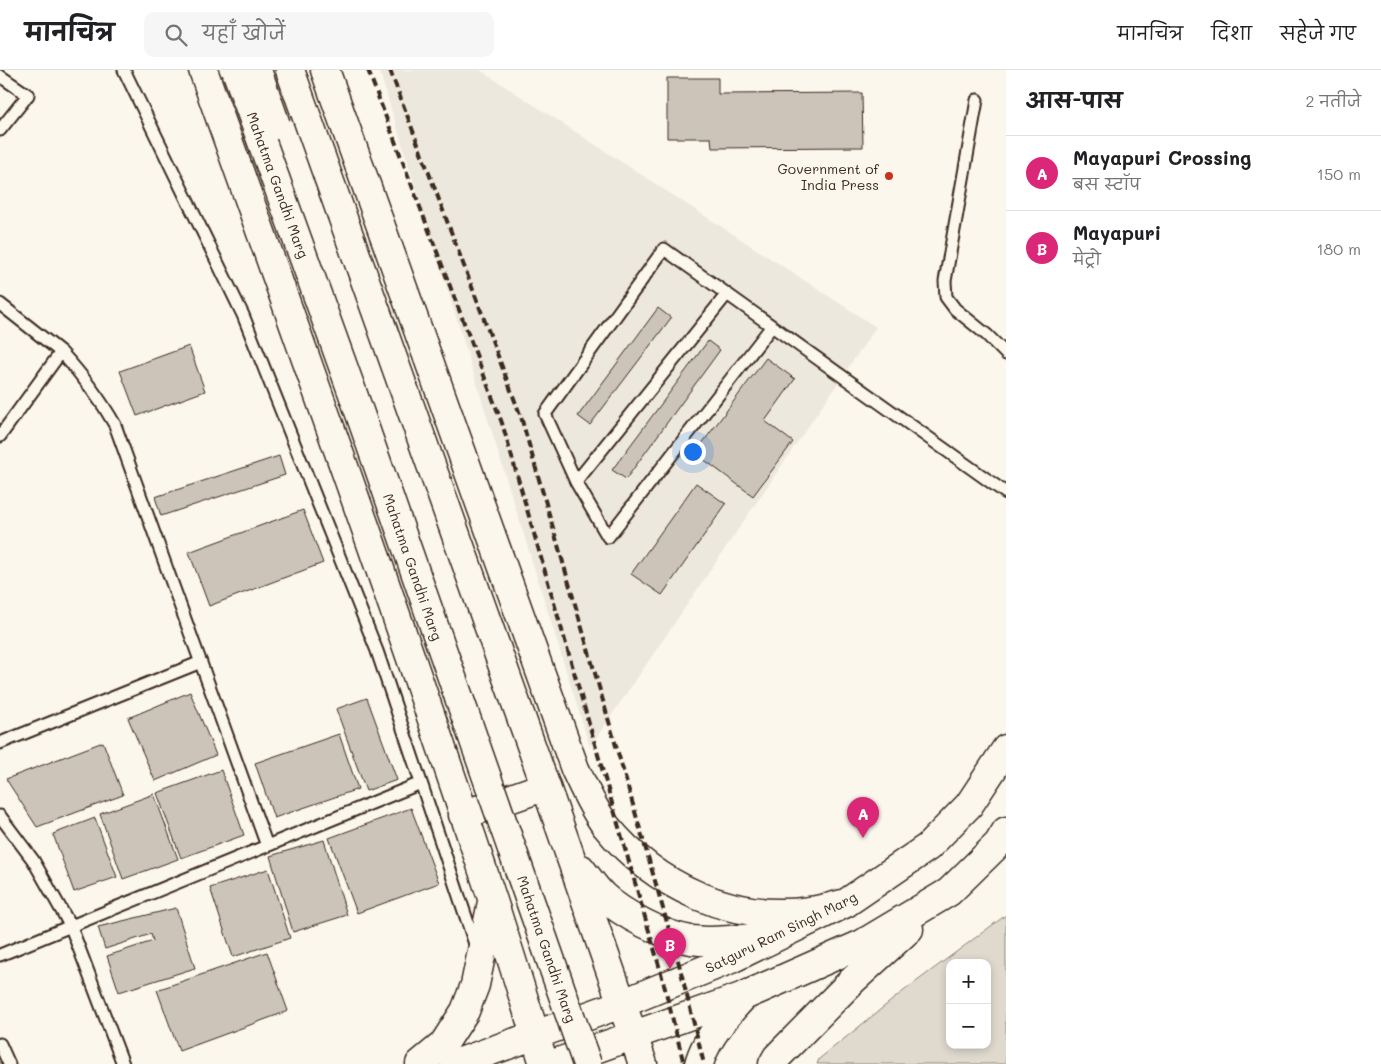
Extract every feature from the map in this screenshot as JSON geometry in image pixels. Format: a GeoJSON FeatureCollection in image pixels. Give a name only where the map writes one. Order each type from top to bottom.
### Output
{"type":"FeatureCollection","features":[{"type":"Feature","properties":{"kind":"main road"},"geometry":{"type":"LineString","coordinates":[[203,70],[308,365],[464,815],[544,1064]]}},
{"type":"Feature","properties":{"kind":"main road","name":"Mahatma Gandhi Marg"},"geometry":{"type":"LineString","coordinates":[[236,70],[356,404],[587,1064]]}},
{"type":"Feature","properties":{"kind":"main road","name":"Mahatma Gandhi Marg"},"geometry":{"type":"LineString","coordinates":[[257,70],[605,1064]]}},
{"type":"Feature","properties":{"kind":"main road"},"geometry":{"type":"LineString","coordinates":[[290,70],[643,1064]]}},
{"type":"Feature","properties":{"kind":"main road"},"geometry":{"type":"LineString","coordinates":[[325,70],[575,769],[585,792],[605,824],[631,853],[661,877],[695,896],[732,907],[770,913],[808,912],[846,903]]}},
{"type":"Feature","properties":{"kind":"main road","name":"Satguru Ram Singh Marg"},"geometry":{"type":"LineString","coordinates":[[535,1035],[621,1004],[731,959],[846,903],[928,847],[968,805],[1006,749]]}},
{"type":"Feature","properties":{"kind":"main road"},"geometry":{"type":"LineString","coordinates":[[464,815],[544,781]]}},
{"type":"Feature","properties":{"kind":"main road"},"geometry":{"type":"LineString","coordinates":[[567,847],[582,812],[585,792]]}},
{"type":"Feature","properties":{"kind":"main road"},"geometry":{"type":"LineString","coordinates":[[773,1064],[777,1057],[853,980],[998,844],[1006,831]]}},
{"type":"Feature","properties":{"kind":"main road"},"geometry":{"type":"LineString","coordinates":[[567,847],[603,896],[628,915],[660,930],[690,940],[725,940],[779,936]]}},
{"type":"Feature","properties":{"kind":"main road"},"geometry":{"type":"LineString","coordinates":[[553,1064],[744,996],[862,944],[949,892]]}},
{"type":"Feature","properties":{"kind":"main road"},"geometry":{"type":"LineString","coordinates":[[420,1064],[443,1045],[465,1011],[475,985],[492,899]]}},
{"type":"Feature","properties":{"kind":"main road"},"geometry":{"type":"LineString","coordinates":[[699,1064],[725,1016],[744,996]]}},
{"type":"Feature","properties":{"kind":"main road"},"geometry":{"type":"LineString","coordinates":[[455,1064],[535,1035]]}},
{"type":"Feature","properties":{"kind":"lane"},"geometry":{"type":"LineString","coordinates":[[124,70],[243,315],[376,651],[480,958]]}},
{"type":"Feature","properties":{"kind":"lane"},"geometry":{"type":"LineString","coordinates":[[0,76],[28,95],[0,130]]}},
{"type":"Feature","properties":{"kind":"lane"},"geometry":{"type":"LineString","coordinates":[[977,100],[945,281],[946,297],[955,309],[987,335],[1006,354]]}},
{"type":"Feature","properties":{"kind":"lane"},"geometry":{"type":"LineString","coordinates":[[772,326],[608,537],[576,482],[545,414],[664,249],[727,294],[772,326],[1006,493]]}},
{"type":"Feature","properties":{"kind":"lane"},"geometry":{"type":"LineString","coordinates":[[576,482],[727,294]]}},
{"type":"Feature","properties":{"kind":"lane"},"geometry":{"type":"LineString","coordinates":[[0,304],[61,352],[103,403],[115,426],[267,846]]}},
{"type":"Feature","properties":{"kind":"lane"},"geometry":{"type":"LineString","coordinates":[[0,436],[61,352]]}},
{"type":"Feature","properties":{"kind":"lane"},"geometry":{"type":"LineString","coordinates":[[0,744],[201,662]]}},
{"type":"Feature","properties":{"kind":"lane"},"geometry":{"type":"LineString","coordinates":[[0,955],[421,783]]}},
{"type":"Feature","properties":{"kind":"lane"},"geometry":{"type":"LineString","coordinates":[[0,816],[33,860],[71,927],[123,1064]]}},
{"type":"Feature","properties":{"kind":"lane"},"geometry":{"type":"LineString","coordinates":[[0,1044],[9,1064]]}},
{"type":"Feature","properties":{"kind":"shaded area"},"geometry":{"type":"Polygon","coordinates":[[[379,70],[480,70],[876,327],[590,747],[379,70]]]}},
{"type":"Feature","properties":{"kind":"shaded area"},"geometry":{"type":"Polygon","coordinates":[[[1006,915],[1006,1064],[817,1064],[819,1059],[946,960],[946,1049],[991,1049],[991,959],[947,959],[1006,915]]]}},
{"type":"Feature","properties":{"kind":"building"},"geometry":{"type":"Polygon","coordinates":[[[667,78],[718,78],[718,94],[862,93],[863,147],[712,148],[711,138],[667,138],[667,78]]]}},
{"type":"Feature","properties":{"kind":"building"},"geometry":{"type":"Polygon","coordinates":[[[658,308],[671,318],[590,425],[578,416],[658,308]]]}},
{"type":"Feature","properties":{"kind":"building"},"geometry":{"type":"Polygon","coordinates":[[[708,341],[720,350],[626,479],[612,470],[708,341]]]}},
{"type":"Feature","properties":{"kind":"building"},"geometry":{"type":"Polygon","coordinates":[[[189,346],[205,391],[137,416],[120,371],[189,346]]]}},
{"type":"Feature","properties":{"kind":"building"},"geometry":{"type":"Polygon","coordinates":[[[766,358],[795,379],[765,421],[793,442],[753,496],[695,453],[766,358]]]}},
{"type":"Feature","properties":{"kind":"building"},"geometry":{"type":"Polygon","coordinates":[[[279,456],[285,475],[161,516],[155,497],[279,456]]]}},
{"type":"Feature","properties":{"kind":"building"},"geometry":{"type":"Polygon","coordinates":[[[696,483],[726,504],[662,595],[631,574],[696,483]]]}},
{"type":"Feature","properties":{"kind":"building"},"geometry":{"type":"Polygon","coordinates":[[[303,510],[323,563],[209,606],[189,552],[303,510]]]}},
{"type":"Feature","properties":{"kind":"building"},"geometry":{"type":"Polygon","coordinates":[[[190,692],[216,755],[155,781],[128,718],[190,692]]]}},
{"type":"Feature","properties":{"kind":"building"},"geometry":{"type":"Polygon","coordinates":[[[367,698],[397,780],[366,791],[336,709],[367,698]]]}},
{"type":"Feature","properties":{"kind":"building"},"geometry":{"type":"Polygon","coordinates":[[[339,734],[358,789],[274,818],[255,763],[339,734]]]}},
{"type":"Feature","properties":{"kind":"building"},"geometry":{"type":"Polygon","coordinates":[[[103,742],[123,795],[37,827],[6,779],[103,742]]]}},
{"type":"Feature","properties":{"kind":"building"},"geometry":{"type":"Polygon","coordinates":[[[221,770],[244,835],[181,858],[157,793],[221,770]]]}},
{"type":"Feature","properties":{"kind":"building"},"geometry":{"type":"Polygon","coordinates":[[[154,794],[178,859],[123,879],[100,814],[154,794]]]}},
{"type":"Feature","properties":{"kind":"building"},"geometry":{"type":"Polygon","coordinates":[[[411,808],[439,883],[357,913],[329,838],[411,808]]]}},
{"type":"Feature","properties":{"kind":"building"},"geometry":{"type":"Polygon","coordinates":[[[95,818],[117,877],[74,892],[53,834],[95,818]]]}},
{"type":"Feature","properties":{"kind":"building"},"geometry":{"type":"Polygon","coordinates":[[[324,840],[347,915],[293,932],[270,856],[324,840]]]}},
{"type":"Feature","properties":{"kind":"building"},"geometry":{"type":"Polygon","coordinates":[[[268,869],[290,938],[233,957],[210,888],[268,869]]]}},
{"type":"Feature","properties":{"kind":"building"},"geometry":{"type":"Polygon","coordinates":[[[176,908],[195,968],[119,992],[107,956],[153,941],[151,934],[105,949],[98,927],[176,908]]]}},
{"type":"Feature","properties":{"kind":"building"},"geometry":{"type":"Polygon","coordinates":[[[267,952],[288,1011],[179,1051],[157,990],[267,952]]]}},
{"type":"Feature","properties":{"kind":"railway"},"geometry":{"type":"LineString","coordinates":[[368,70],[502,423],[660,969],[684,1064]]}},
{"type":"Feature","properties":{"kind":"railway"},"geometry":{"type":"LineString","coordinates":[[390,70],[521,417],[679,964],[704,1064]]}},
{"type":"Feature","properties":{"kind":"place","name":"Government of India Press"},"geometry":{"type":"Point","coordinates":[889,176]}},
{"type":"Feature","properties":{"kind":"place","name":"Mayapuri Crossing"},"geometry":{"type":"Point","coordinates":[863,838]}},
{"type":"Feature","properties":{"kind":"place","name":"Mayapuri"},"geometry":{"type":"Point","coordinates":[670,969]}}]}
